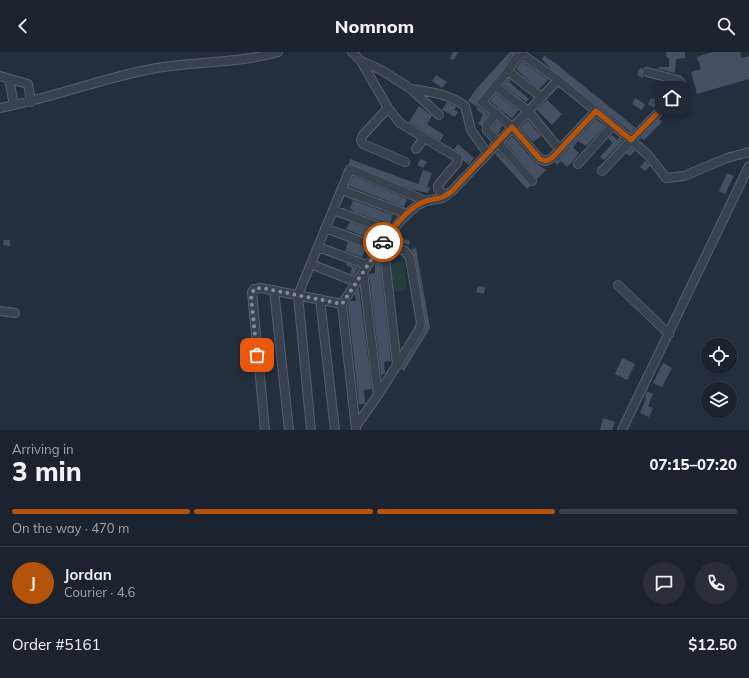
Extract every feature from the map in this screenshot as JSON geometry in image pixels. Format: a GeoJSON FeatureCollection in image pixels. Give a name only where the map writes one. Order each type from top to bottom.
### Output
{"type":"FeatureCollection","features":[{"type":"Feature","properties":{"kind":"street"},"geometry":{"type":"LineString","coordinates":[[0,108],[31,102],[138,72],[185,64],[253,58],[278,52]]}},
{"type":"Feature","properties":{"kind":"street"},"geometry":{"type":"LineString","coordinates":[[352,52],[361,61],[388,108],[405,127],[457,157],[458,160],[438,185],[438,189],[446,196]]}},
{"type":"Feature","properties":{"kind":"street"},"geometry":{"type":"LineString","coordinates":[[596,111],[550,160],[543,161],[512,127],[482,102],[516,58],[524,56],[558,80],[596,111],[631,140],[648,155],[661,174],[666,178],[684,176],[727,158],[749,152]]}},
{"type":"Feature","properties":{"kind":"street"},"geometry":{"type":"LineString","coordinates":[[361,61],[380,70],[412,89],[439,114]]}},
{"type":"Feature","properties":{"kind":"street"},"geometry":{"type":"LineString","coordinates":[[508,70],[541,97]]}},
{"type":"Feature","properties":{"kind":"street"},"geometry":{"type":"LineString","coordinates":[[602,171],[681,87],[681,83],[678,80],[647,72]]}},
{"type":"Feature","properties":{"kind":"street"},"geometry":{"type":"LineString","coordinates":[[0,76],[28,84],[31,102]]}},
{"type":"Feature","properties":{"kind":"street"},"geometry":{"type":"LineString","coordinates":[[9,79],[14,105]]}},
{"type":"Feature","properties":{"kind":"street"},"geometry":{"type":"LineString","coordinates":[[356,428],[342,304],[391,231],[416,206],[426,201],[436,200],[446,196],[558,80]]}},
{"type":"Feature","properties":{"kind":"street"},"geometry":{"type":"LineString","coordinates":[[495,86],[528,111],[560,150]]}},
{"type":"Feature","properties":{"kind":"street"},"geometry":{"type":"LineString","coordinates":[[412,89],[441,94],[452,98],[465,106],[471,130],[487,153]]}},
{"type":"Feature","properties":{"kind":"street"},"geometry":{"type":"LineString","coordinates":[[388,108],[363,135],[361,140],[363,144],[405,162]]}},
{"type":"Feature","properties":{"kind":"street"},"geometry":{"type":"LineString","coordinates":[[496,113],[487,128],[489,134],[532,181]]}},
{"type":"Feature","properties":{"kind":"street"},"geometry":{"type":"LineString","coordinates":[[578,164],[613,125]]}},
{"type":"Feature","properties":{"kind":"street"},"geometry":{"type":"LineString","coordinates":[[416,149],[424,138]]}},
{"type":"Feature","properties":{"kind":"street"},"geometry":{"type":"LineString","coordinates":[[622,430],[749,166]]}},
{"type":"Feature","properties":{"kind":"street"},"geometry":{"type":"LineString","coordinates":[[311,430],[298,295],[350,169],[426,201]]}},
{"type":"Feature","properties":{"kind":"street"},"geometry":{"type":"LineString","coordinates":[[342,190],[408,214]]}},
{"type":"Feature","properties":{"kind":"street"},"geometry":{"type":"LineString","coordinates":[[333,210],[391,231]]}},
{"type":"Feature","properties":{"kind":"street"},"geometry":{"type":"LineString","coordinates":[[326,228],[381,245],[401,249],[408,254],[420,319],[419,330],[356,428]]}},
{"type":"Feature","properties":{"kind":"street"},"geometry":{"type":"LineString","coordinates":[[381,245],[385,258],[397,365]]}},
{"type":"Feature","properties":{"kind":"street"},"geometry":{"type":"LineString","coordinates":[[318,247],[365,268]]}},
{"type":"Feature","properties":{"kind":"street"},"geometry":{"type":"LineString","coordinates":[[310,264],[356,282]]}},
{"type":"Feature","properties":{"kind":"street"},"geometry":{"type":"LineString","coordinates":[[365,268],[378,395]]}},
{"type":"Feature","properties":{"kind":"street"},"geometry":{"type":"LineString","coordinates":[[618,285],[669,334]]}},
{"type":"Feature","properties":{"kind":"street"},"geometry":{"type":"LineString","coordinates":[[265,430],[251,296],[254,289],[274,290],[342,304]]}},
{"type":"Feature","properties":{"kind":"street"},"geometry":{"type":"LineString","coordinates":[[274,290],[289,430]]}},
{"type":"Feature","properties":{"kind":"street"},"geometry":{"type":"LineString","coordinates":[[320,300],[335,430]]}},
{"type":"Feature","properties":{"kind":"street"},"geometry":{"type":"LineString","coordinates":[[0,311],[15,313]]}},
{"type":"Feature","properties":{"kind":"green space"},"geometry":{"type":"Polygon","coordinates":[[[404,262],[407,290],[393,292],[390,264],[404,262]]]}},
{"type":"Feature","properties":{"kind":"building"},"geometry":{"type":"Polygon","coordinates":[[[453,52],[458,52],[454,60],[450,59],[453,52]]]}},
{"type":"Feature","properties":{"kind":"building"},"geometry":{"type":"Polygon","coordinates":[[[510,52],[517,52],[511,55],[504,68],[477,101],[478,106],[488,114],[482,126],[478,124],[483,115],[476,109],[479,108],[468,101],[476,89],[510,52]]]}},
{"type":"Feature","properties":{"kind":"building"},"geometry":{"type":"Polygon","coordinates":[[[666,52],[685,52],[685,58],[676,59],[675,73],[659,69],[659,67],[669,67],[669,58],[667,58],[666,52]]]}},
{"type":"Feature","properties":{"kind":"building"},"geometry":{"type":"Polygon","coordinates":[[[712,52],[740,52],[741,58],[749,56],[749,79],[697,94],[691,72],[701,69],[697,57],[712,52]]]}},
{"type":"Feature","properties":{"kind":"building"},"geometry":{"type":"Polygon","coordinates":[[[544,55],[636,128],[631,133],[551,69],[542,59],[544,55]]]}},
{"type":"Feature","properties":{"kind":"building"},"geometry":{"type":"Polygon","coordinates":[[[523,62],[548,80],[539,89],[516,69],[520,63],[523,62]]]}},
{"type":"Feature","properties":{"kind":"building"},"geometry":{"type":"Polygon","coordinates":[[[640,68],[642,69],[643,78],[637,75],[640,68]]]}},
{"type":"Feature","properties":{"kind":"building"},"geometry":{"type":"Polygon","coordinates":[[[436,75],[447,82],[442,88],[432,81],[436,75]]]}},
{"type":"Feature","properties":{"kind":"building"},"geometry":{"type":"Polygon","coordinates":[[[509,79],[511,80],[509,82],[529,99],[526,102],[503,85],[509,79]]]}},
{"type":"Feature","properties":{"kind":"building"},"geometry":{"type":"Polygon","coordinates":[[[656,90],[664,92],[663,99],[658,98],[654,108],[648,104],[651,98],[654,99],[656,90]]]}},
{"type":"Feature","properties":{"kind":"building"},"geometry":{"type":"Polygon","coordinates":[[[496,94],[518,110],[512,119],[490,101],[496,94]]]}},
{"type":"Feature","properties":{"kind":"building"},"geometry":{"type":"Polygon","coordinates":[[[635,98],[645,104],[642,110],[632,104],[635,98]]]}},
{"type":"Feature","properties":{"kind":"building"},"geometry":{"type":"Polygon","coordinates":[[[547,100],[562,114],[552,125],[537,110],[547,100]]]}},
{"type":"Feature","properties":{"kind":"building"},"geometry":{"type":"Polygon","coordinates":[[[447,102],[456,107],[454,110],[458,112],[455,117],[442,110],[447,102]]]}},
{"type":"Feature","properties":{"kind":"building"},"geometry":{"type":"Polygon","coordinates":[[[419,106],[432,116],[427,124],[444,135],[440,141],[409,122],[419,106]]]}},
{"type":"Feature","properties":{"kind":"building"},"geometry":{"type":"Polygon","coordinates":[[[596,119],[605,126],[586,146],[578,141],[573,148],[579,153],[567,167],[561,161],[557,165],[555,163],[596,119]]]}},
{"type":"Feature","properties":{"kind":"building"},"geometry":{"type":"Polygon","coordinates":[[[659,119],[662,122],[644,140],[641,138],[659,119]]]}},
{"type":"Feature","properties":{"kind":"building"},"geometry":{"type":"Polygon","coordinates":[[[528,120],[541,136],[533,142],[520,128],[528,120]]]}},
{"type":"Feature","properties":{"kind":"building"},"geometry":{"type":"Polygon","coordinates":[[[497,121],[502,126],[498,134],[492,128],[497,121]]]}},
{"type":"Feature","properties":{"kind":"building"},"geometry":{"type":"Polygon","coordinates":[[[612,135],[617,140],[619,137],[623,141],[604,160],[600,157],[613,143],[608,138],[612,135]]]}},
{"type":"Feature","properties":{"kind":"building"},"geometry":{"type":"Polygon","coordinates":[[[512,136],[536,163],[546,170],[537,179],[506,143],[512,136]]]}},
{"type":"Feature","properties":{"kind":"building"},"geometry":{"type":"Polygon","coordinates":[[[458,144],[474,158],[469,165],[463,160],[461,154],[454,149],[458,144]]]}},
{"type":"Feature","properties":{"kind":"building"},"geometry":{"type":"Polygon","coordinates":[[[632,148],[635,151],[630,156],[626,153],[632,148]]]}},
{"type":"Feature","properties":{"kind":"building"},"geometry":{"type":"Polygon","coordinates":[[[498,151],[530,186],[527,189],[495,154],[498,151]]]}},
{"type":"Feature","properties":{"kind":"building"},"geometry":{"type":"Polygon","coordinates":[[[350,159],[418,184],[423,170],[432,173],[427,187],[430,188],[428,193],[411,189],[349,164],[350,159]]]}},
{"type":"Feature","properties":{"kind":"building"},"geometry":{"type":"Polygon","coordinates":[[[421,159],[427,162],[423,168],[417,165],[421,159]]]}},
{"type":"Feature","properties":{"kind":"building"},"geometry":{"type":"Polygon","coordinates":[[[645,161],[650,166],[645,171],[640,167],[645,161]]]}},
{"type":"Feature","properties":{"kind":"building"},"geometry":{"type":"Polygon","coordinates":[[[727,173],[734,176],[725,194],[719,191],[727,173]]]}},
{"type":"Feature","properties":{"kind":"building"},"geometry":{"type":"Polygon","coordinates":[[[353,176],[407,199],[404,207],[349,186],[353,176]]]}},
{"type":"Feature","properties":{"kind":"building"},"geometry":{"type":"Polygon","coordinates":[[[347,198],[393,215],[390,224],[354,212],[350,208],[353,201],[347,198]]]}},
{"type":"Feature","properties":{"kind":"building"},"geometry":{"type":"Polygon","coordinates":[[[350,222],[378,232],[376,241],[346,229],[350,222]]]}},
{"type":"Feature","properties":{"kind":"building"},"geometry":{"type":"Polygon","coordinates":[[[395,236],[410,241],[409,245],[392,240],[395,236]]]}},
{"type":"Feature","properties":{"kind":"building"},"geometry":{"type":"Polygon","coordinates":[[[4,240],[10,240],[10,246],[3,245],[4,240]]]}},
{"type":"Feature","properties":{"kind":"building"},"geometry":{"type":"Polygon","coordinates":[[[348,242],[366,249],[362,257],[345,251],[348,242]]]}},
{"type":"Feature","properties":{"kind":"building"},"geometry":{"type":"Polygon","coordinates":[[[416,248],[430,328],[404,371],[401,369],[424,333],[426,324],[415,257],[411,249],[416,248]]]}},
{"type":"Feature","properties":{"kind":"building"},"geometry":{"type":"Polygon","coordinates":[[[378,260],[380,260],[391,361],[384,362],[385,373],[381,376],[369,274],[375,273],[375,264],[378,260]]]}},
{"type":"Feature","properties":{"kind":"building"},"geometry":{"type":"Polygon","coordinates":[[[346,263],[358,268],[354,275],[350,274],[352,268],[346,265],[346,263]]]}},
{"type":"Feature","properties":{"kind":"building"},"geometry":{"type":"Polygon","coordinates":[[[478,286],[485,287],[484,294],[476,292],[478,286]]]}},
{"type":"Feature","properties":{"kind":"building"},"geometry":{"type":"Polygon","coordinates":[[[359,288],[372,389],[364,390],[365,404],[359,404],[348,305],[351,301],[356,301],[355,294],[359,288]]]}},
{"type":"Feature","properties":{"kind":"building"},"geometry":{"type":"Polygon","coordinates":[[[622,358],[635,364],[627,380],[615,374],[622,358]]]}},
{"type":"Feature","properties":{"kind":"building"},"geometry":{"type":"Polygon","coordinates":[[[663,363],[672,368],[662,387],[653,383],[663,363]]]}},
{"type":"Feature","properties":{"kind":"building"},"geometry":{"type":"Polygon","coordinates":[[[647,391],[653,394],[648,406],[653,408],[649,417],[640,413],[647,391]]]}},
{"type":"Feature","properties":{"kind":"building"},"geometry":{"type":"Polygon","coordinates":[[[603,418],[615,422],[612,430],[600,430],[603,418]]]}},
{"type":"Feature","properties":{"kind":"way so far"},"geometry":{"type":"LineString","coordinates":[[257,355],[251,296],[254,289],[262,288],[342,304],[383,242]]}},
{"type":"Feature","properties":{"kind":"route"},"geometry":{"type":"LineString","coordinates":[[383,242],[401,220],[416,206],[426,201],[442,198],[452,191],[512,127],[540,159],[546,161],[550,160],[596,111],[631,140],[672,98]]}}]}
